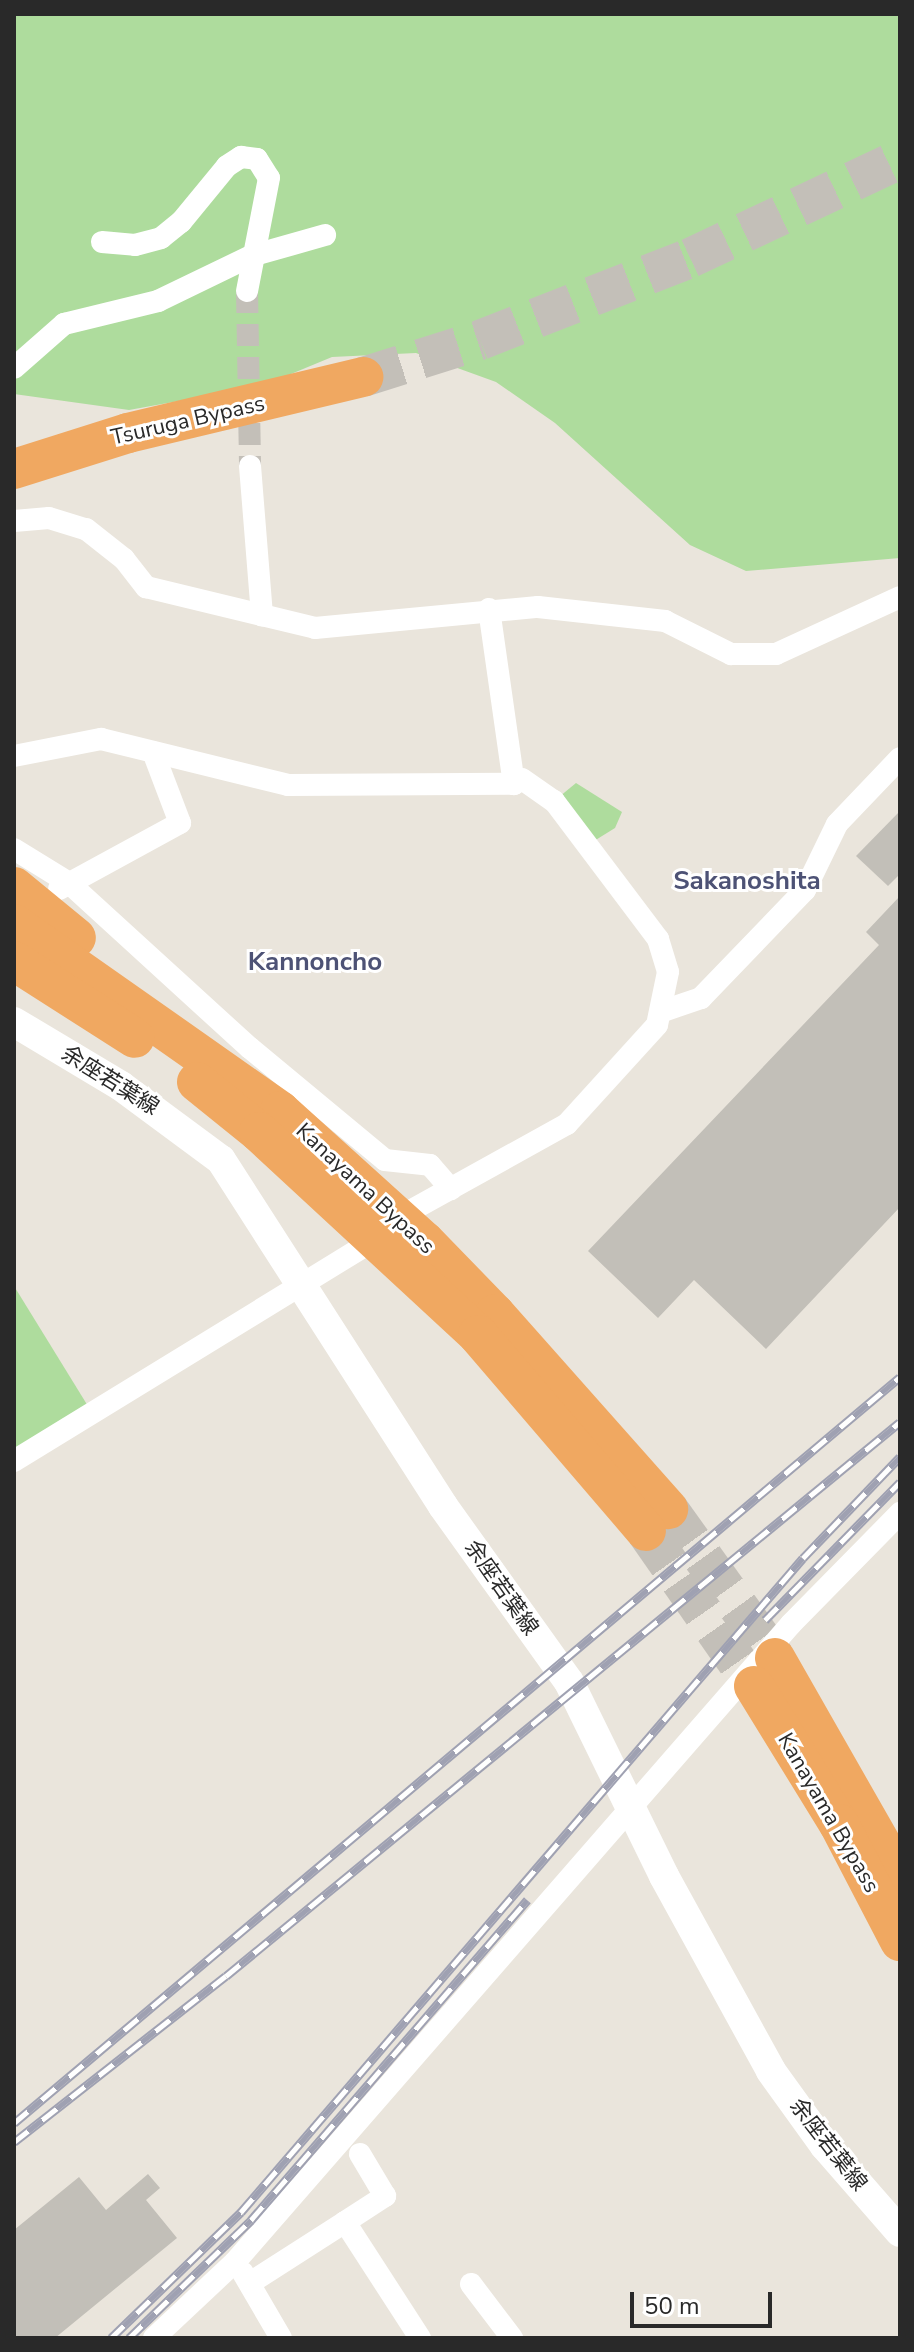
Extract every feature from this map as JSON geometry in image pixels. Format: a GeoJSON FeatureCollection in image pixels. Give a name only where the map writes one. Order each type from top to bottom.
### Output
{"type":"FeatureCollection","features":[{"type":"Feature","properties":{"kind":"highway","name":"Tsuruga Bypass"},"geometry":{"type":"LineString","coordinates":[[14,469],[128,433],[348,382],[14,494]]}},
{"type":"Feature","properties":{"kind":"highway"},"geometry":{"type":"LineString","coordinates":[[14,450],[78,431],[128,433]]}},
{"type":"Feature","properties":{"kind":"highway"},"geometry":{"type":"LineString","coordinates":[[14,887],[24,940]]}},
{"type":"Feature","properties":{"kind":"highway","name":"Kanayama Bypass"},"geometry":{"type":"LineString","coordinates":[[24,940],[259,1132],[387,1228]]}},
{"type":"Feature","properties":{"kind":"highway","name":"Kanayama Bypass"},"geometry":{"type":"LineString","coordinates":[[24,940],[280,1111],[387,1228],[478,1335],[657,1520]]}},
{"type":"Feature","properties":{"kind":"highway","name":"Kanayama Bypass"},"geometry":{"type":"LineString","coordinates":[[900,1877],[764,1672],[900,1941]]}},
{"type":"Feature","properties":{"kind":"main road","name":"余座若葉線"},"geometry":{"type":"LineString","coordinates":[[14,1022],[200,1140],[221,1160],[443,1506],[569,1682],[629,1808],[771,2071],[825,2146],[900,2232]]}},
{"type":"Feature","properties":{"kind":"street"},"geometry":{"type":"LineString","coordinates":[[102,242],[135,245],[161,238],[241,157],[257,159],[269,178],[251,256],[247,291]]}},
{"type":"Feature","properties":{"kind":"street"},"geometry":{"type":"LineString","coordinates":[[14,368],[64,324],[158,301],[251,256],[325,235]]}},
{"type":"Feature","properties":{"kind":"street"},"geometry":{"type":"LineString","coordinates":[[250,466],[262,616]]}},
{"type":"Feature","properties":{"kind":"street"},"geometry":{"type":"LineString","coordinates":[[14,521],[49,518],[86,529],[124,559],[146,587],[315,628],[489,609],[637,616],[665,621],[731,654],[776,654],[900,597]]}},
{"type":"Feature","properties":{"kind":"street"},"geometry":{"type":"LineString","coordinates":[[489,609],[514,784]]}},
{"type":"Feature","properties":{"kind":"street"},"geometry":{"type":"LineString","coordinates":[[14,756],[101,739],[288,785],[514,784],[522,779],[554,801],[658,939],[668,972],[663,1011],[631,1056],[567,1124],[387,1228],[14,1461]]}},
{"type":"Feature","properties":{"kind":"street"},"geometry":{"type":"LineString","coordinates":[[24,940],[69,883],[180,823],[153,752]]}},
{"type":"Feature","properties":{"kind":"street"},"geometry":{"type":"LineString","coordinates":[[663,1011],[701,998],[805,890],[837,824],[900,758]]}},
{"type":"Feature","properties":{"kind":"street"},"geometry":{"type":"LineString","coordinates":[[14,849],[69,883],[250,1048],[385,1160],[430,1165],[451,1189]]}},
{"type":"Feature","properties":{"kind":"street"},"geometry":{"type":"LineString","coordinates":[[154,2338],[235,2262],[791,1624],[897,1522]]}},
{"type":"Feature","properties":{"kind":"street"},"geometry":{"type":"LineString","coordinates":[[250,2283],[385,2196],[360,2154]]}},
{"type":"Feature","properties":{"kind":"street"},"geometry":{"type":"LineString","coordinates":[[345,2222],[420,2338]]}},
{"type":"Feature","properties":{"kind":"street"},"geometry":{"type":"LineString","coordinates":[[235,2262],[281,2338]]}},
{"type":"Feature","properties":{"kind":"street"},"geometry":{"type":"LineString","coordinates":[[471,2284],[512,2338]]}},
{"type":"Feature","properties":{"kind":"green space"},"geometry":{"type":"Polygon","coordinates":[[[14,14],[900,14],[900,558],[746,571],[690,545],[555,423],[496,382],[416,353],[332,357],[262,386],[129,410],[14,394],[14,14]]]}},
{"type":"Feature","properties":{"kind":"green space"},"geometry":{"type":"Polygon","coordinates":[[[576,783],[622,812],[615,828],[594,841],[559,797],[576,783]]]}},
{"type":"Feature","properties":{"kind":"green space"},"geometry":{"type":"Polygon","coordinates":[[[14,1286],[91,1411],[14,1459],[14,1286]]]}},
{"type":"Feature","properties":{"kind":"building"},"geometry":{"type":"Polygon","coordinates":[[[900,811],[900,874],[888,886],[856,856],[900,811]]]}},
{"type":"Feature","properties":{"kind":"building"},"geometry":{"type":"Polygon","coordinates":[[[900,896],[900,1207],[766,1349],[694,1280],[658,1318],[588,1251],[879,945],[866,932],[900,896]]]}},
{"type":"Feature","properties":{"kind":"building"},"geometry":{"type":"Polygon","coordinates":[[[148,2174],[160,2188],[146,2200],[177,2238],[55,2338],[14,2338],[14,2230],[79,2177],[106,2210],[148,2174]]]}},
{"type":"Feature","properties":{"kind":"tunnel"},"geometry":{"type":"LineString","coordinates":[[363,377],[480,340],[690,258],[900,159]]}},
{"type":"Feature","properties":{"kind":"tunnel"},"geometry":{"type":"LineString","coordinates":[[247,291],[250,466]]}},
{"type":"Feature","properties":{"kind":"tunnel"},"geometry":{"type":"LineString","coordinates":[[668,1509],[775,1658]]}},
{"type":"Feature","properties":{"kind":"tunnel"},"geometry":{"type":"LineString","coordinates":[[646,1531],[754,1686]]}},
{"type":"Feature","properties":{"kind":"railway"},"geometry":{"type":"LineString","coordinates":[[14,2123],[900,1377]]}},
{"type":"Feature","properties":{"kind":"railway"},"geometry":{"type":"LineString","coordinates":[[14,2142],[226,1976],[900,1422]]}},
{"type":"Feature","properties":{"kind":"railway"},"geometry":{"type":"LineString","coordinates":[[111,2338],[241,2212],[803,1558],[900,1457]]}},
{"type":"Feature","properties":{"kind":"railway"},"geometry":{"type":"LineString","coordinates":[[765,1620],[900,1482]]}},
{"type":"Feature","properties":{"kind":"railway"},"geometry":{"type":"LineString","coordinates":[[129,2338],[251,2220],[527,1900]]}},
{"type":"Feature","properties":{"kind":"district","name":"Sakanoshita"},"geometry":{"type":"Point","coordinates":[747,881]}},
{"type":"Feature","properties":{"kind":"district","name":"Kannoncho"},"geometry":{"type":"Point","coordinates":[315,962]}}]}
